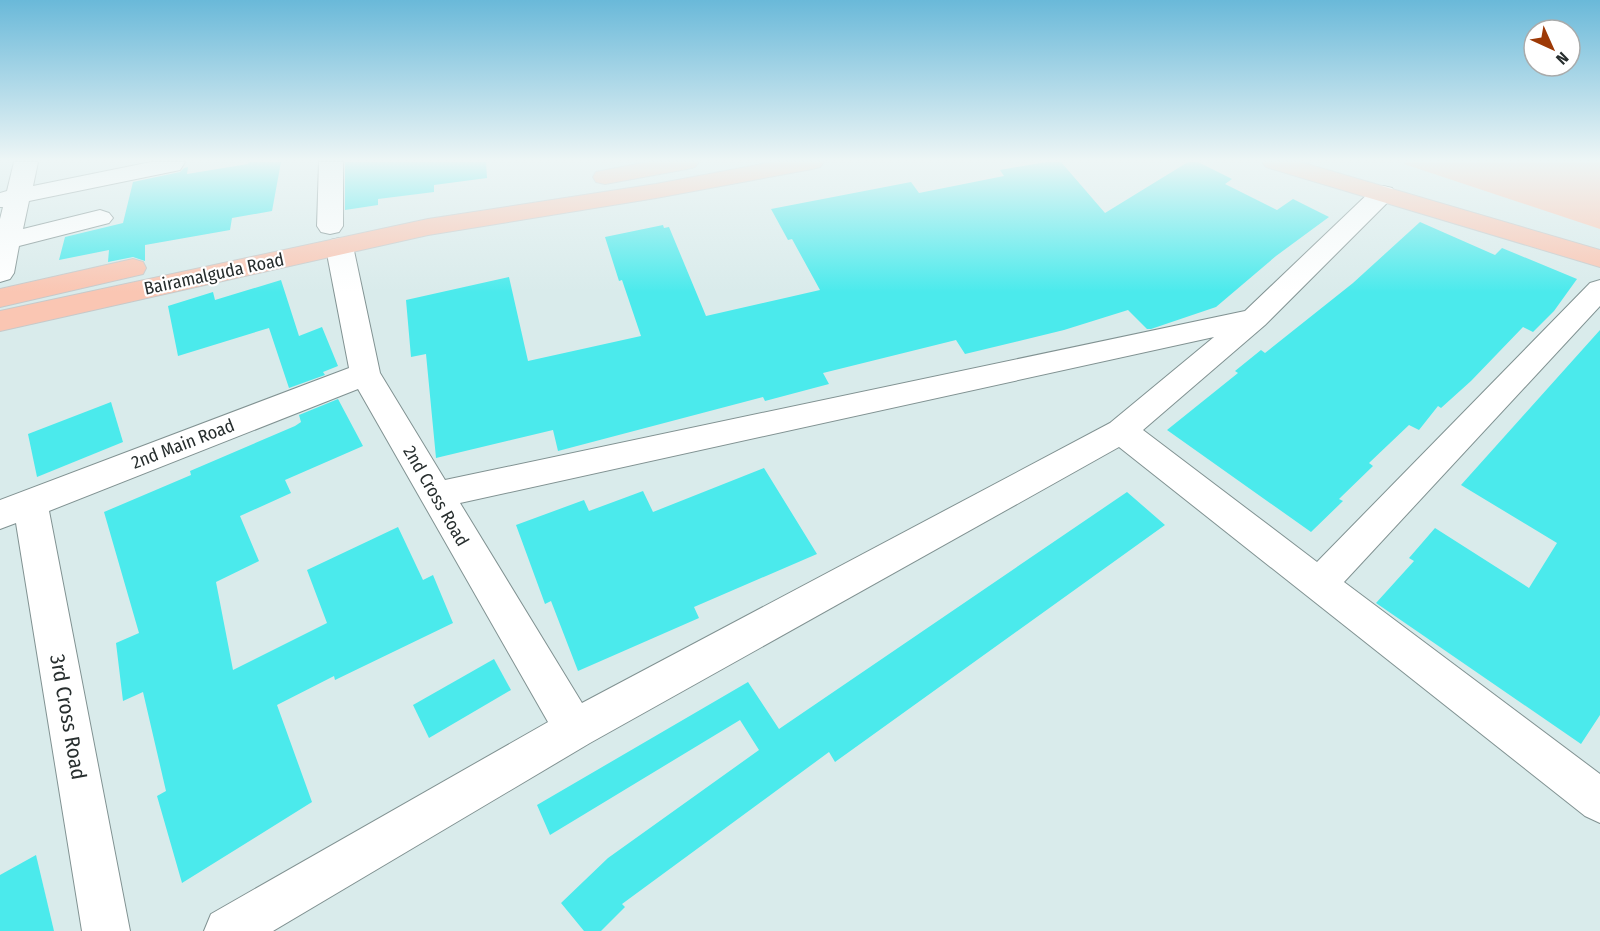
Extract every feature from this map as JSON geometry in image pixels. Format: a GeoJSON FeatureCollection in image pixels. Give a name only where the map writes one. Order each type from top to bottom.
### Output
{"type":"FeatureCollection","features":[{"type":"Feature","properties":{"kind":"main road","name":"Bairamalguda Road"},"geometry":{"type":"LineString","coordinates":[[0,298],[486,205]]}},
{"type":"Feature","properties":{"kind":"main road","name":"Bairamalguda Road"},"geometry":{"type":"LineString","coordinates":[[428,218],[534,205]]}},
{"type":"Feature","properties":{"kind":"main road"},"geometry":{"type":"LineString","coordinates":[[1424,205],[1600,259]]}},
{"type":"Feature","properties":{"kind":"main road"},"geometry":{"type":"LineString","coordinates":[[1480,205],[1600,243]]}},
{"type":"Feature","properties":{"kind":"main road","name":"Bairamalguda Road"},"geometry":{"type":"LineString","coordinates":[[0,321],[335,236]]}},
{"type":"Feature","properties":{"kind":"street"},"geometry":{"type":"LineString","coordinates":[[0,273],[8,205]]}},
{"type":"Feature","properties":{"kind":"street","name":"2nd Cross Road"},"geometry":{"type":"LineString","coordinates":[[333,205],[335,236],[366,374],[575,729]]}},
{"type":"Feature","properties":{"kind":"street"},"geometry":{"type":"LineString","coordinates":[[228,931],[575,729],[1122,431],[1255,318],[1370,205]]}},
{"type":"Feature","properties":{"kind":"street"},"geometry":{"type":"LineString","coordinates":[[4,242],[100,218]]}},
{"type":"Feature","properties":{"kind":"street"},"geometry":{"type":"LineString","coordinates":[[1319,584],[1600,289]]}},
{"type":"Feature","properties":{"kind":"street"},"geometry":{"type":"LineString","coordinates":[[436,495],[1255,318]]}},
{"type":"Feature","properties":{"kind":"street","name":"2nd Main Road"},"geometry":{"type":"LineString","coordinates":[[15,509],[366,374]]}},
{"type":"Feature","properties":{"kind":"street"},"geometry":{"type":"LineString","coordinates":[[1122,431],[1600,801]]}},
{"type":"Feature","properties":{"kind":"street","name":"3rd Cross Road"},"geometry":{"type":"LineString","coordinates":[[15,509],[106,931]]}},
{"type":"Feature","properties":{"kind":"shaded area"},"geometry":{"type":"Polygon","coordinates":[[[1529,205],[1600,205],[1600,229],[1529,205]]]}},
{"type":"Feature","properties":{"kind":"building"},"geometry":{"type":"Polygon","coordinates":[[[127,205],[273,205],[272,211],[232,218],[230,230],[145,245],[145,261],[133,257],[108,262],[109,250],[59,260],[65,237],[123,223],[127,205]]]}},
{"type":"Feature","properties":{"kind":"building"},"geometry":{"type":"Polygon","coordinates":[[[345,205],[375,205],[345,210],[345,205]]]}},
{"type":"Feature","properties":{"kind":"building"},"geometry":{"type":"Polygon","coordinates":[[[789,205],[1098,205],[1105,213],[1117,205],[1268,205],[1277,210],[1284,205],[1306,205],[1329,217],[1276,256],[1216,307],[1151,329],[1147,329],[1128,310],[1064,330],[965,354],[956,340],[823,373],[829,384],[765,401],[763,397],[558,451],[553,430],[436,458],[426,354],[411,357],[406,300],[509,277],[528,361],[641,336],[622,280],[619,281],[605,237],[663,225],[664,228],[669,227],[706,316],[820,290],[792,239],[788,240],[771,209],[789,205]]]}},
{"type":"Feature","properties":{"kind":"building"},"geometry":{"type":"Polygon","coordinates":[[[1420,222],[1495,255],[1502,248],[1577,279],[1554,311],[1533,332],[1523,327],[1471,381],[1441,408],[1438,406],[1419,430],[1409,425],[1369,463],[1373,466],[1339,499],[1343,501],[1311,532],[1167,430],[1238,373],[1235,371],[1261,350],[1265,353],[1353,283],[1420,222]]]}},
{"type":"Feature","properties":{"kind":"building"},"geometry":{"type":"Polygon","coordinates":[[[281,280],[299,336],[322,327],[338,366],[323,372],[325,375],[289,388],[269,328],[178,356],[168,306],[213,292],[215,300],[281,280]]]}},
{"type":"Feature","properties":{"kind":"building"},"geometry":{"type":"Polygon","coordinates":[[[1600,330],[1600,715],[1581,744],[1376,603],[1414,561],[1409,558],[1435,528],[1529,588],[1557,543],[1461,485],[1600,330]]]}},
{"type":"Feature","properties":{"kind":"building"},"geometry":{"type":"Polygon","coordinates":[[[338,399],[363,446],[285,480],[291,493],[240,516],[259,561],[216,582],[233,670],[327,623],[307,570],[398,527],[423,580],[433,575],[453,623],[335,680],[334,676],[277,705],[312,802],[182,883],[157,796],[166,791],[143,692],[123,701],[116,643],[139,633],[104,512],[191,475],[190,471],[295,426],[301,422],[299,415],[338,399]]]}},
{"type":"Feature","properties":{"kind":"building"},"geometry":{"type":"Polygon","coordinates":[[[111,402],[123,442],[37,477],[28,434],[111,402]]]}},
{"type":"Feature","properties":{"kind":"building"},"geometry":{"type":"Polygon","coordinates":[[[764,468],[817,554],[694,607],[699,618],[578,671],[551,601],[545,604],[516,525],[584,500],[589,511],[643,491],[653,512],[764,468]]]}},
{"type":"Feature","properties":{"kind":"building"},"geometry":{"type":"Polygon","coordinates":[[[1127,492],[1165,525],[835,762],[829,752],[622,904],[625,907],[601,931],[584,931],[561,903],[608,858],[759,750],[740,720],[550,835],[537,805],[748,682],[779,729],[1127,492]]]}},
{"type":"Feature","properties":{"kind":"building"},"geometry":{"type":"Polygon","coordinates":[[[494,659],[511,690],[429,738],[413,705],[494,659]]]}},
{"type":"Feature","properties":{"kind":"building"},"geometry":{"type":"Polygon","coordinates":[[[36,855],[54,931],[0,931],[0,875],[36,855]]]}}]}
